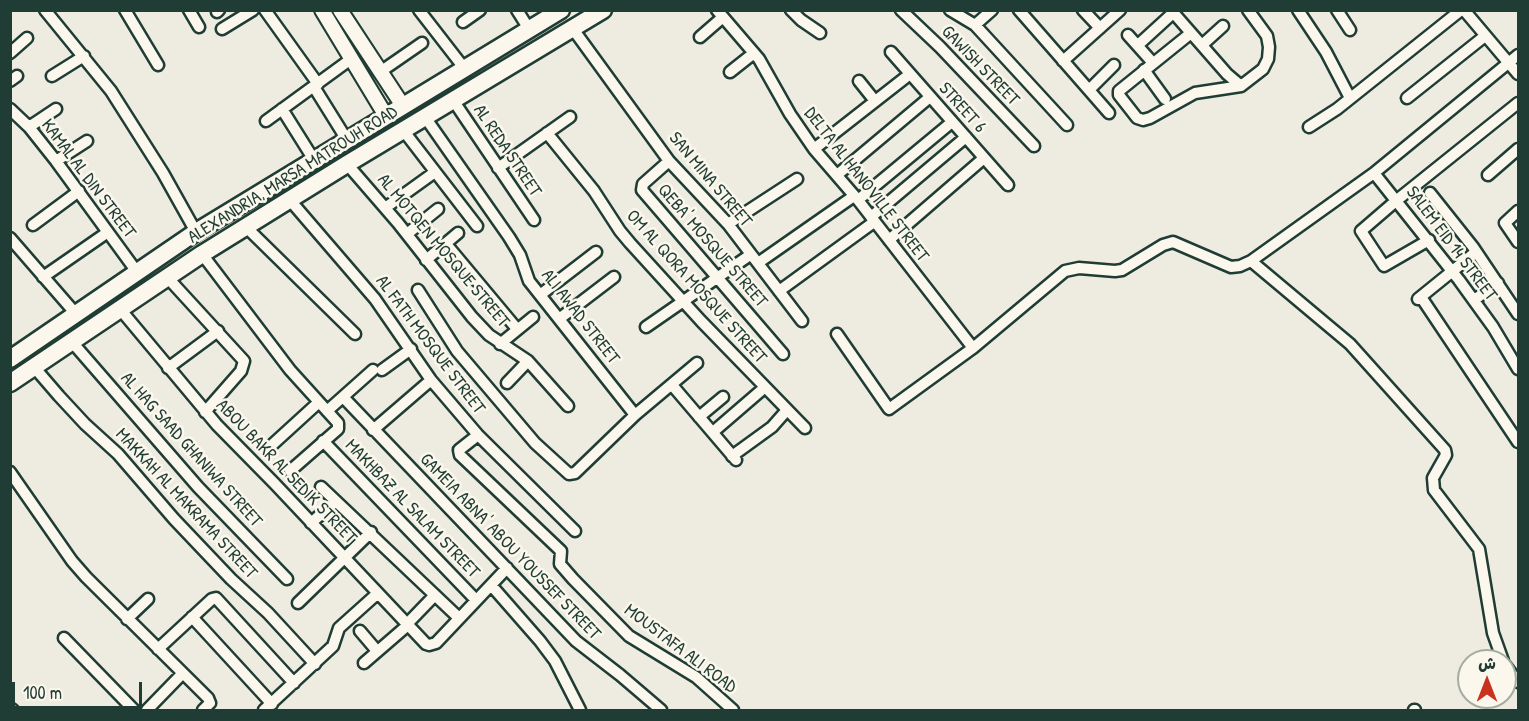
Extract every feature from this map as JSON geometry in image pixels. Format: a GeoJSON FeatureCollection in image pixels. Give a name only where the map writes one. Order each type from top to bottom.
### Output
{"type":"FeatureCollection","features":[{"type":"Feature","properties":{"kind":"main road","name":"ALEXANDRIA, MARSA MATROUH ROAD"},"geometry":{"type":"LineString","coordinates":[[13,354],[196,232],[561,10]]}},
{"type":"Feature","properties":{"kind":"main road","name":"ALEXANDRIA, MARSA MATROUH ROAD"},"geometry":{"type":"LineString","coordinates":[[10,383],[202,254],[603,10]]}},
{"type":"Feature","properties":{"kind":"main road"},"geometry":{"type":"LineString","coordinates":[[524,32],[532,54]]}},
{"type":"Feature","properties":{"kind":"main road"},"geometry":{"type":"LineString","coordinates":[[243,203],[250,224]]}},
{"type":"Feature","properties":{"kind":"street"},"geometry":{"type":"LineString","coordinates":[[45,10],[84,56],[123,110],[163,173],[196,232]]}},
{"type":"Feature","properties":{"kind":"street"},"geometry":{"type":"LineString","coordinates":[[125,10],[158,65]]}},
{"type":"Feature","properties":{"kind":"street"},"geometry":{"type":"LineString","coordinates":[[189,10],[199,27]]}},
{"type":"Feature","properties":{"kind":"street"},"geometry":{"type":"LineString","coordinates":[[222,29],[254,10]]}},
{"type":"Feature","properties":{"kind":"street"},"geometry":{"type":"LineString","coordinates":[[265,10],[316,85],[347,140]]}},
{"type":"Feature","properties":{"kind":"street"},"geometry":{"type":"LineString","coordinates":[[322,10],[386,116]]}},
{"type":"Feature","properties":{"kind":"street"},"geometry":{"type":"LineString","coordinates":[[340,10],[403,106]]}},
{"type":"Feature","properties":{"kind":"street"},"geometry":{"type":"LineString","coordinates":[[419,10],[464,68]]}},
{"type":"Feature","properties":{"kind":"street"},"geometry":{"type":"LineString","coordinates":[[463,22],[480,10]]}},
{"type":"Feature","properties":{"kind":"street"},"geometry":{"type":"LineString","coordinates":[[517,10],[524,32]]}},
{"type":"Feature","properties":{"kind":"street"},"geometry":{"type":"LineString","coordinates":[[791,10],[820,33]]}},
{"type":"Feature","properties":{"kind":"street","name":"GAWISH STREET"},"geometry":{"type":"LineString","coordinates":[[901,10],[940,47],[1034,146]]}},
{"type":"Feature","properties":{"kind":"street"},"geometry":{"type":"LineString","coordinates":[[950,10],[975,25],[1067,125]]}},
{"type":"Feature","properties":{"kind":"street"},"geometry":{"type":"LineString","coordinates":[[975,25],[992,10]]}},
{"type":"Feature","properties":{"kind":"street"},"geometry":{"type":"LineString","coordinates":[[1019,10],[1110,113]]}},
{"type":"Feature","properties":{"kind":"street"},"geometry":{"type":"LineString","coordinates":[[1083,10],[1100,28]]}},
{"type":"Feature","properties":{"kind":"street"},"geometry":{"type":"LineString","coordinates":[[1063,61],[1120,10]]}},
{"type":"Feature","properties":{"kind":"street"},"geometry":{"type":"LineString","coordinates":[[1191,33],[1121,90],[1119,95],[1137,118],[1143,120],[1195,93],[1241,86],[1263,69],[1268,59],[1267,36],[1248,10]]}},
{"type":"Feature","properties":{"kind":"street"},"geometry":{"type":"LineString","coordinates":[[1298,10],[1326,52],[1350,98]]}},
{"type":"Feature","properties":{"kind":"street"},"geometry":{"type":"LineString","coordinates":[[1337,10],[1350,30]]}},
{"type":"Feature","properties":{"kind":"street"},"geometry":{"type":"LineString","coordinates":[[1309,127],[1463,10],[1518,74]]}},
{"type":"Feature","properties":{"kind":"street"},"geometry":{"type":"LineString","coordinates":[[1137,45],[1172,12],[1241,86]]}},
{"type":"Feature","properties":{"kind":"street"},"geometry":{"type":"LineString","coordinates":[[700,37],[720,14]]}},
{"type":"Feature","properties":{"kind":"street","name":"DELTA AL HANOVILLE STREET"},"geometry":{"type":"LineString","coordinates":[[720,14],[754,53],[790,114],[814,149],[856,198],[973,348]]}},
{"type":"Feature","properties":{"kind":"street"},"geometry":{"type":"LineString","coordinates":[[1202,45],[1223,26]]}},
{"type":"Feature","properties":{"kind":"street","name":"SAN MINA STREET"},"geometry":{"type":"LineString","coordinates":[[573,29],[669,161],[728,224],[802,321]]}},
{"type":"Feature","properties":{"kind":"street"},"geometry":{"type":"LineString","coordinates":[[1128,35],[1137,45],[1165,99]]}},
{"type":"Feature","properties":{"kind":"street"},"geometry":{"type":"LineString","coordinates":[[1407,98],[1485,36]]}},
{"type":"Feature","properties":{"kind":"street"},"geometry":{"type":"LineString","coordinates":[[10,52],[27,39]]}},
{"type":"Feature","properties":{"kind":"street"},"geometry":{"type":"LineString","coordinates":[[380,72],[422,43]]}},
{"type":"Feature","properties":{"kind":"street","name":"STREET 6"},"geometry":{"type":"LineString","coordinates":[[891,52],[1008,185]]}},
{"type":"Feature","properties":{"kind":"street"},"geometry":{"type":"LineString","coordinates":[[730,72],[754,53]]}},
{"type":"Feature","properties":{"kind":"street"},"geometry":{"type":"LineString","coordinates":[[837,334],[889,409],[973,348],[1052,280],[1072,268],[1122,270],[1163,245],[1173,242],[1231,267],[1240,266],[1251,261],[1374,173],[1518,55]]}},
{"type":"Feature","properties":{"kind":"street"},"geometry":{"type":"LineString","coordinates":[[52,76],[84,56]]}},
{"type":"Feature","properties":{"kind":"street"},"geometry":{"type":"LineString","coordinates":[[266,121],[351,59]]}},
{"type":"Feature","properties":{"kind":"street"},"geometry":{"type":"LineString","coordinates":[[1089,90],[1114,65]]}},
{"type":"Feature","properties":{"kind":"street"},"geometry":{"type":"LineString","coordinates":[[814,149],[910,74]]}},
{"type":"Feature","properties":{"kind":"street"},"geometry":{"type":"LineString","coordinates":[[859,81],[875,101]]}},
{"type":"Feature","properties":{"kind":"street"},"geometry":{"type":"LineString","coordinates":[[837,175],[930,97]]}},
{"type":"Feature","properties":{"kind":"street","name":"AL REDA STREET"},"geometry":{"type":"LineString","coordinates":[[453,100],[534,220]]}},
{"type":"Feature","properties":{"kind":"street"},"geometry":{"type":"LineString","coordinates":[[1429,240],[1384,266],[1363,236],[1362,229],[1518,103]]}},
{"type":"Feature","properties":{"kind":"street"},"geometry":{"type":"LineString","coordinates":[[29,127],[56,108]]}},
{"type":"Feature","properties":{"kind":"street","name":"KAMAL AL DIN STREET"},"geometry":{"type":"LineString","coordinates":[[11,109],[29,127],[56,161],[137,272]]}},
{"type":"Feature","properties":{"kind":"street"},"geometry":{"type":"LineString","coordinates":[[282,109],[314,160]]}},
{"type":"Feature","properties":{"kind":"street","name":"ALI AWAD STREET"},"geometry":{"type":"LineString","coordinates":[[425,117],[509,237],[520,255],[529,281],[635,415]]}},
{"type":"Feature","properties":{"kind":"street"},"geometry":{"type":"LineString","coordinates":[[498,168],[570,117]]}},
{"type":"Feature","properties":{"kind":"street"},"geometry":{"type":"LineString","coordinates":[[646,327],[718,278],[856,198],[952,122]]}},
{"type":"Feature","properties":{"kind":"street"},"geometry":{"type":"LineString","coordinates":[[403,130],[477,226]]}},
{"type":"Feature","properties":{"kind":"street","name":"OM AL QORA MOSQUE STREET"},"geometry":{"type":"LineString","coordinates":[[548,133],[594,191],[620,231],[683,302],[805,428]]}},
{"type":"Feature","properties":{"kind":"street"},"geometry":{"type":"LineString","coordinates":[[779,291],[872,220],[966,137]]}},
{"type":"Feature","properties":{"kind":"street"},"geometry":{"type":"LineString","coordinates":[[56,161],[87,141]]}},
{"type":"Feature","properties":{"kind":"street"},"geometry":{"type":"LineString","coordinates":[[1488,175],[1518,149]]}},
{"type":"Feature","properties":{"kind":"street"},"geometry":{"type":"LineString","coordinates":[[889,240],[984,158]]}},
{"type":"Feature","properties":{"kind":"street","name":"QEBA' MOSQUE STREET"},"geometry":{"type":"LineString","coordinates":[[669,161],[643,184],[642,190],[783,354]]}},
{"type":"Feature","properties":{"kind":"street","name":"AL MOTQEN MOSQUE STREET"},"geometry":{"type":"LineString","coordinates":[[347,164],[385,207],[472,317],[500,344],[528,361],[568,406]]}},
{"type":"Feature","properties":{"kind":"street"},"geometry":{"type":"LineString","coordinates":[[385,207],[435,172]]}},
{"type":"Feature","properties":{"kind":"street","name":"SALEM EID 14 STREET"},"geometry":{"type":"LineString","coordinates":[[1374,173],[1453,271],[1518,369]]}},
{"type":"Feature","properties":{"kind":"street"},"geometry":{"type":"LineString","coordinates":[[728,224],[797,179]]}},
{"type":"Feature","properties":{"kind":"street"},"geometry":{"type":"LineString","coordinates":[[33,225],[79,191]]}},
{"type":"Feature","properties":{"kind":"street"},"geometry":{"type":"LineString","coordinates":[[1430,193],[1476,252],[1518,314]]}},
{"type":"Feature","properties":{"kind":"street","name":"AL FATH MOSQUE STREET"},"geometry":{"type":"LineString","coordinates":[[289,200],[375,299],[431,380],[478,435],[575,531]]}},
{"type":"Feature","properties":{"kind":"street"},"geometry":{"type":"LineString","coordinates":[[407,234],[438,209]]}},
{"type":"Feature","properties":{"kind":"street"},"geometry":{"type":"LineString","coordinates":[[1518,211],[1505,223],[1518,242]]}},
{"type":"Feature","properties":{"kind":"street"},"geometry":{"type":"LineString","coordinates":[[250,224],[355,334]]}},
{"type":"Feature","properties":{"kind":"street"},"geometry":{"type":"LineString","coordinates":[[43,277],[108,232]]}},
{"type":"Feature","properties":{"kind":"street"},"geometry":{"type":"LineString","coordinates":[[426,260],[458,233]]}},
{"type":"Feature","properties":{"kind":"street"},"geometry":{"type":"LineString","coordinates":[[10,238],[76,314]]}},
{"type":"Feature","properties":{"kind":"street"},"geometry":{"type":"LineString","coordinates":[[446,244],[517,329]]}},
{"type":"Feature","properties":{"kind":"street"},"geometry":{"type":"LineString","coordinates":[[540,295],[596,252]]}},
{"type":"Feature","properties":{"kind":"street"},"geometry":{"type":"LineString","coordinates":[[1476,252],[1419,298],[1518,442]]}},
{"type":"Feature","properties":{"kind":"street"},"geometry":{"type":"LineString","coordinates":[[202,254],[290,370],[338,426],[290,471]]}},
{"type":"Feature","properties":{"kind":"street"},"geometry":{"type":"LineString","coordinates":[[1251,261],[1350,344],[1445,450],[1446,455],[1433,478],[1434,490],[1479,549],[1493,633],[1499,649]]}},
{"type":"Feature","properties":{"kind":"street"},"geometry":{"type":"LineString","coordinates":[[167,277],[242,357],[244,366],[205,412]]}},
{"type":"Feature","properties":{"kind":"street"},"geometry":{"type":"LineString","coordinates":[[559,319],[614,277]]}},
{"type":"Feature","properties":{"kind":"street"},"geometry":{"type":"LineString","coordinates":[[1474,300],[1498,283]]}},
{"type":"Feature","properties":{"kind":"street"},"geometry":{"type":"LineString","coordinates":[[418,290],[457,351],[535,443],[569,474],[575,473],[635,415],[697,363]]}},
{"type":"Feature","properties":{"kind":"street","name":"ABOU BAKR AL SEDIK STREET"},"geometry":{"type":"LineString","coordinates":[[120,309],[205,412],[426,644],[436,643],[459,618]]}},
{"type":"Feature","properties":{"kind":"street"},"geometry":{"type":"LineString","coordinates":[[500,344],[533,317]]}},
{"type":"Feature","properties":{"kind":"street"},"geometry":{"type":"LineString","coordinates":[[168,368],[219,331]]}},
{"type":"Feature","properties":{"kind":"street","name":"AL HAG SAAD GHANIWA STREET"},"geometry":{"type":"LineString","coordinates":[[72,342],[198,487],[287,579]]}},
{"type":"Feature","properties":{"kind":"street"},"geometry":{"type":"LineString","coordinates":[[327,411],[377,370],[411,349]]}},
{"type":"Feature","properties":{"kind":"street"},"geometry":{"type":"LineString","coordinates":[[507,383],[528,361]]}},
{"type":"Feature","properties":{"kind":"street","name":"MAKKAH AL MAKRAMA STREET"},"geometry":{"type":"LineString","coordinates":[[34,367],[85,424],[132,469],[214,562],[268,613],[315,664]]}},
{"type":"Feature","properties":{"kind":"street"},"geometry":{"type":"LineString","coordinates":[[373,430],[431,380]]}},
{"type":"Feature","properties":{"kind":"street"},"geometry":{"type":"LineString","coordinates":[[672,385],[734,458],[772,427],[787,410]]}},
{"type":"Feature","properties":{"kind":"street"},"geometry":{"type":"LineString","coordinates":[[712,432],[764,388]]}},
{"type":"Feature","properties":{"kind":"street","name":"GAMEIA ABNA' ABOU YOUSSEF STREET"},"geometry":{"type":"LineString","coordinates":[[343,397],[576,641],[661,711]]}},
{"type":"Feature","properties":{"kind":"street"},"geometry":{"type":"LineString","coordinates":[[699,417],[723,397]]}},
{"type":"Feature","properties":{"kind":"street"},"geometry":{"type":"LineString","coordinates":[[273,444],[319,402]]}},
{"type":"Feature","properties":{"kind":"street","name":"MOUSTAFA ALI ROAD"},"geometry":{"type":"LineString","coordinates":[[478,435],[459,450],[460,454],[561,551],[560,564],[573,579],[629,636],[696,677],[732,711]]}},
{"type":"Feature","properties":{"kind":"street","name":"MAKHBAZ AL SALAM STREET"},"geometry":{"type":"LineString","coordinates":[[323,441],[476,600]]}},
{"type":"Feature","properties":{"kind":"street"},"geometry":{"type":"LineString","coordinates":[[10,472],[72,561],[208,698],[210,703],[203,711]]}},
{"type":"Feature","properties":{"kind":"street"},"geometry":{"type":"LineString","coordinates":[[321,487],[459,618],[507,568]]}},
{"type":"Feature","properties":{"kind":"street"},"geometry":{"type":"LineString","coordinates":[[312,522],[336,501]]}},
{"type":"Feature","properties":{"kind":"street"},"geometry":{"type":"LineString","coordinates":[[298,603],[371,532]]}},
{"type":"Feature","properties":{"kind":"street"},"geometry":{"type":"LineString","coordinates":[[491,585],[555,661],[580,711]]}},
{"type":"Feature","properties":{"kind":"street"},"geometry":{"type":"LineString","coordinates":[[192,618],[268,707],[333,646],[339,628],[378,593]]}},
{"type":"Feature","properties":{"kind":"street"},"geometry":{"type":"LineString","coordinates":[[364,663],[408,625],[435,595]]}},
{"type":"Feature","properties":{"kind":"street"},"geometry":{"type":"LineString","coordinates":[[128,619],[148,599]]}},
{"type":"Feature","properties":{"kind":"street"},"geometry":{"type":"LineString","coordinates":[[158,649],[212,599],[218,600],[294,684]]}},
{"type":"Feature","properties":{"kind":"street"},"geometry":{"type":"LineString","coordinates":[[360,631],[377,651]]}},
{"type":"Feature","properties":{"kind":"street"},"geometry":{"type":"LineString","coordinates":[[64,638],[134,711]]}},
{"type":"Feature","properties":{"kind":"street"},"geometry":{"type":"LineString","coordinates":[[147,711],[182,674]]}}]}
